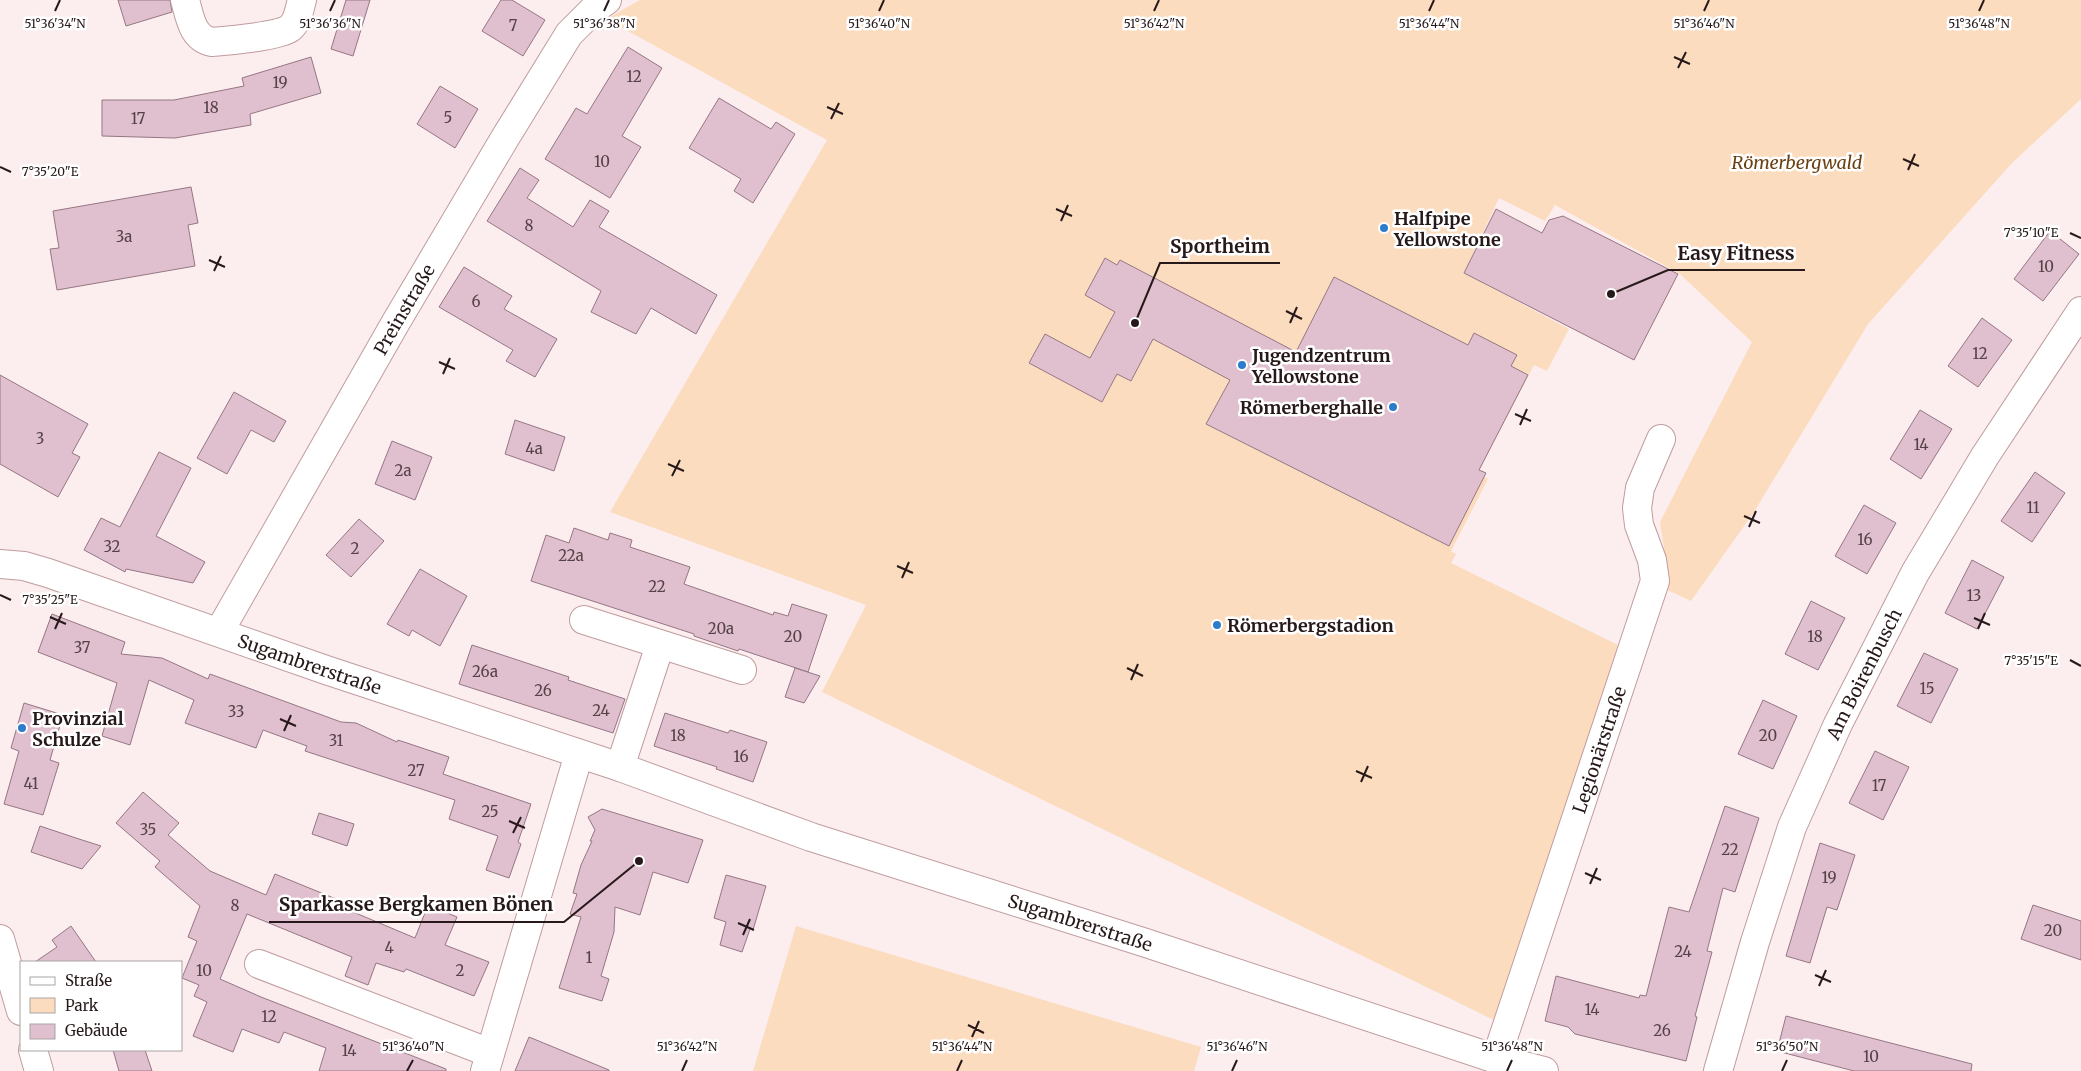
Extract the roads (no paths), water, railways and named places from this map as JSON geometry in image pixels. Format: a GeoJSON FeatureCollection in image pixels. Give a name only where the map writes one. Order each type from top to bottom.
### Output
{"type":"FeatureCollection","features":[{"type":"Feature","properties":{"kind":"street"},"geometry":{"type":"LineString","coordinates":[[185,0],[197,34],[204,40],[212,42],[288,30],[297,17],[302,0]]}},
{"type":"Feature","properties":{"kind":"street","name":"Preinstraße"},"geometry":{"type":"LineString","coordinates":[[219,632],[396,322],[505,138],[569,34],[593,10],[607,0]]}},
{"type":"Feature","properties":{"kind":"street","name":"Am Boirenbusch"},"geometry":{"type":"LineString","coordinates":[[1718,1071],[1755,942],[1792,827],[1838,724],[1920,565],[1985,456],[2081,311]]}},
{"type":"Feature","properties":{"kind":"street","name":"Legionärstraße"},"geometry":{"type":"LineString","coordinates":[[1496,1059],[1655,581],[1652,560],[1639,525],[1637,508],[1640,488],[1661,439]]}},
{"type":"Feature","properties":{"kind":"street","name":"Sugambrerstraße"},"geometry":{"type":"LineString","coordinates":[[0,564],[24,566],[48,573],[326,670],[620,767],[811,836],[1496,1059],[1544,1071]]}},
{"type":"Feature","properties":{"kind":"street"},"geometry":{"type":"LineString","coordinates":[[584,620],[742,670]]}},
{"type":"Feature","properties":{"kind":"street"},"geometry":{"type":"LineString","coordinates":[[620,767],[660,645]]}},
{"type":"Feature","properties":{"kind":"street"},"geometry":{"type":"LineString","coordinates":[[259,964],[488,1062],[579,754]]}},
{"type":"Feature","properties":{"kind":"street"},"geometry":{"type":"LineString","coordinates":[[0,939],[20,1007]]}},
{"type":"Feature","properties":{"kind":"street"},"geometry":{"type":"LineString","coordinates":[[33,1051],[39,1071]]}},
{"type":"Feature","properties":{"kind":"place","name":"Halfpipe Yellowstone"},"geometry":{"type":"Point","coordinates":[1384,228]}},
{"type":"Feature","properties":{"kind":"place","name":"Easy Fitness"},"geometry":{"type":"Point","coordinates":[1611,294]}},
{"type":"Feature","properties":{"kind":"place","name":"Sportheim"},"geometry":{"type":"Point","coordinates":[1135,323]}},
{"type":"Feature","properties":{"kind":"place","name":"Jugendzentrum Yellowstone"},"geometry":{"type":"Point","coordinates":[1242,365]}},
{"type":"Feature","properties":{"kind":"place","name":"Römerberghalle"},"geometry":{"type":"Point","coordinates":[1393,407]}},
{"type":"Feature","properties":{"kind":"place","name":"Römerbergstadion"},"geometry":{"type":"Point","coordinates":[1217,625]}},
{"type":"Feature","properties":{"kind":"place","name":"Provinzial Schulze"},"geometry":{"type":"Point","coordinates":[22,728]}},
{"type":"Feature","properties":{"kind":"place","name":"Sparkasse Bergkamen Bönen"},"geometry":{"type":"Point","coordinates":[639,861]}},
{"type":"Feature","properties":{"kind":"park label","name":"Römerbergwald"},"geometry":{"type":"Point","coordinates":[1797,162]}}]}
